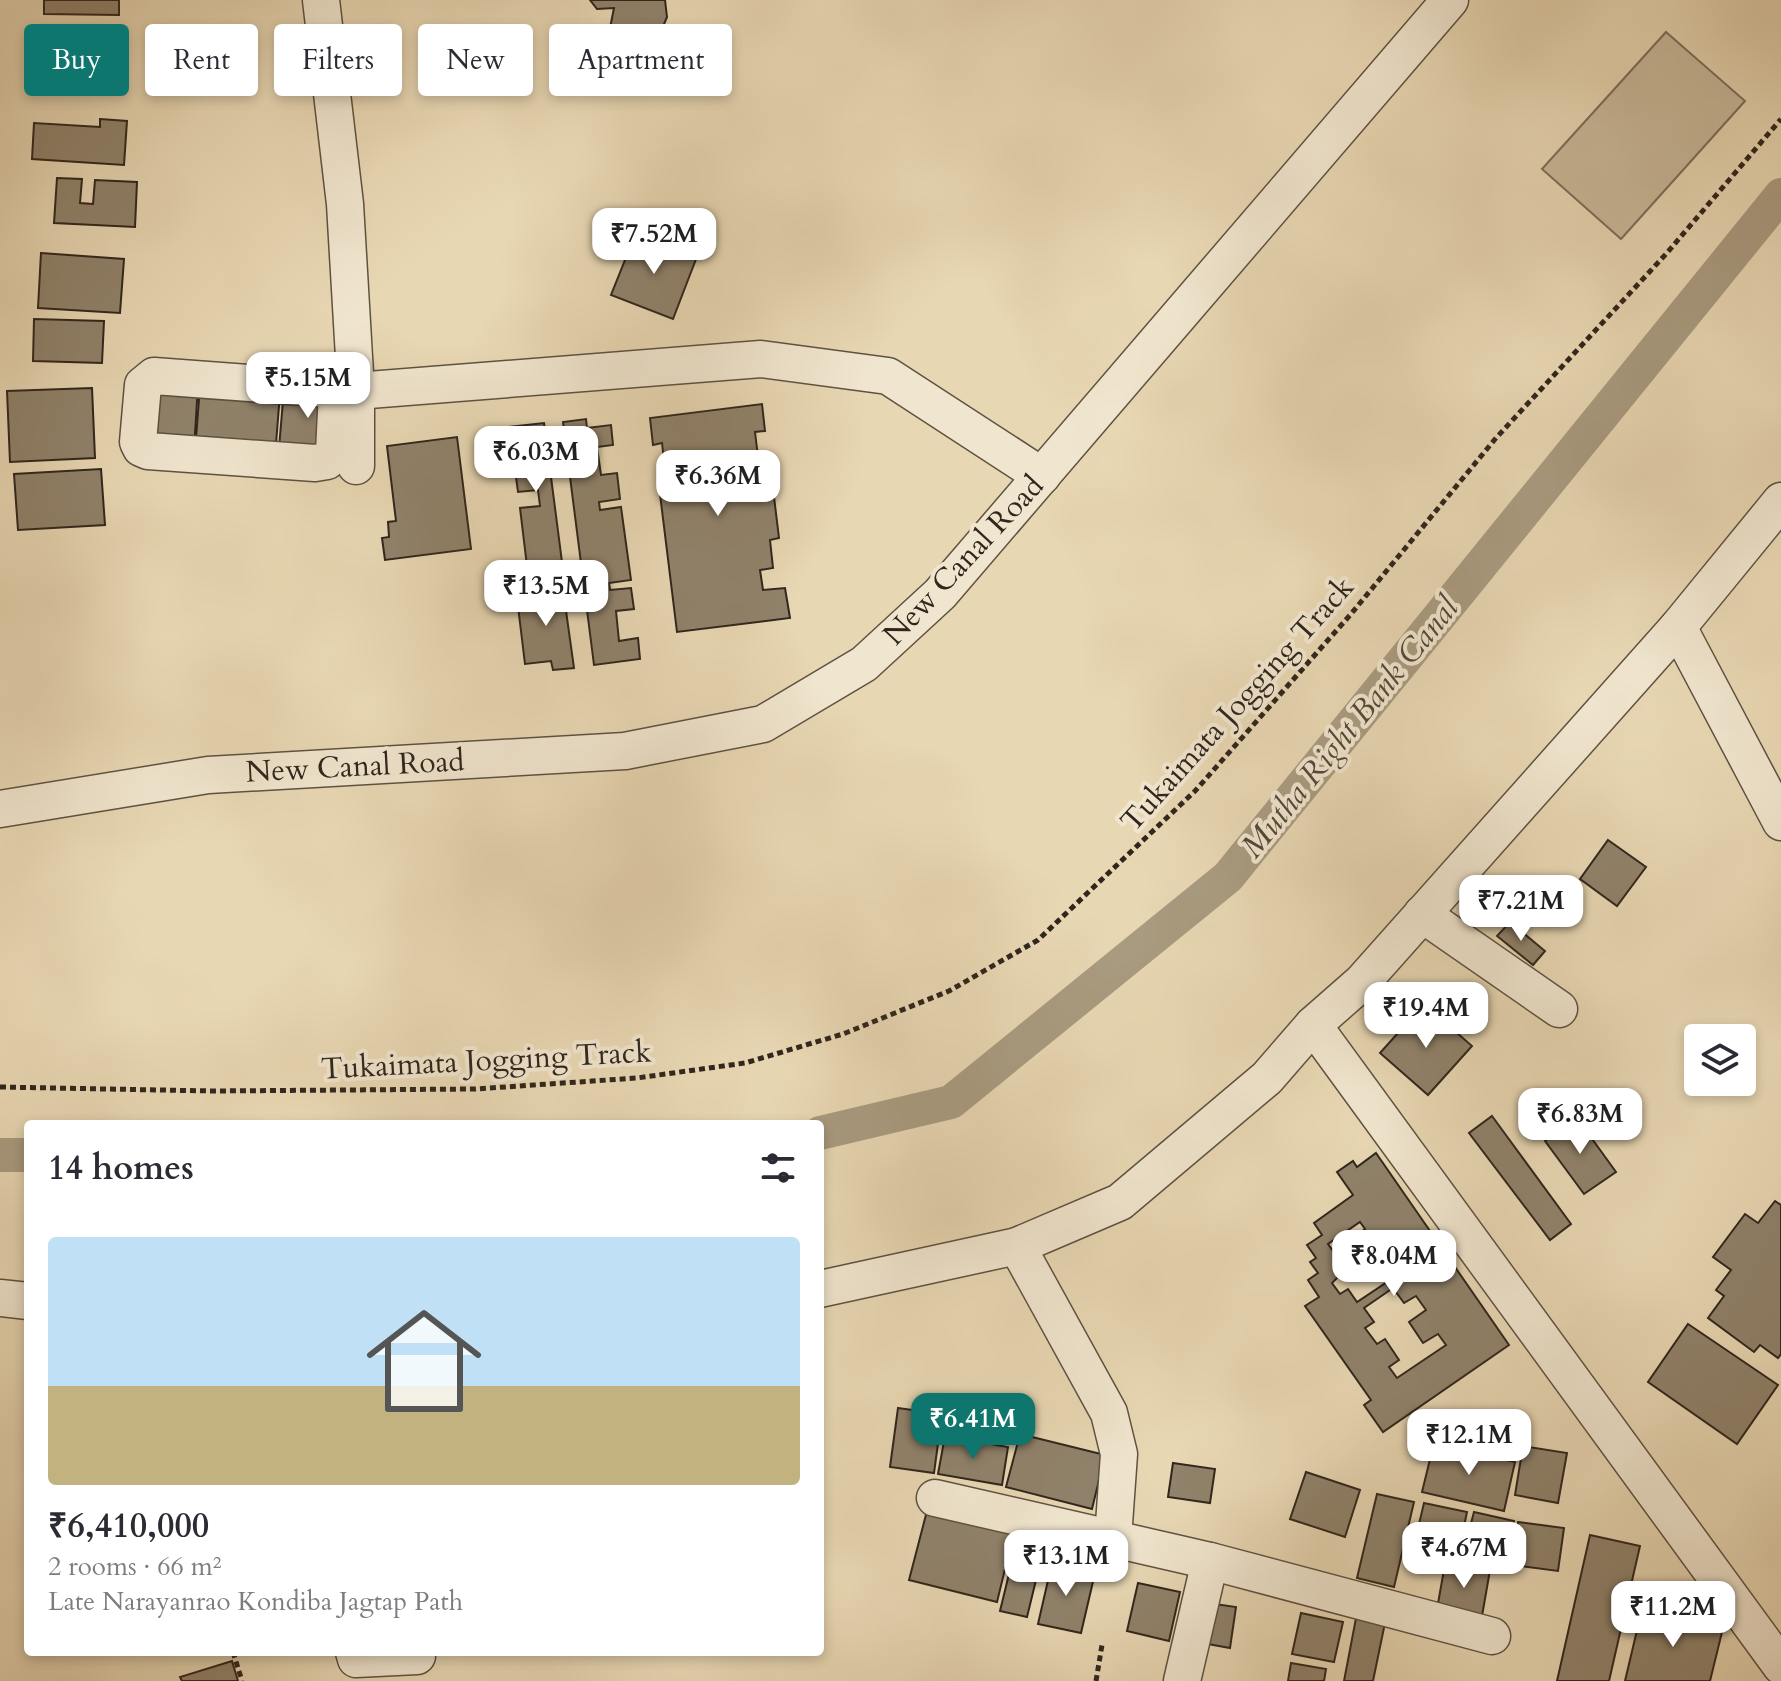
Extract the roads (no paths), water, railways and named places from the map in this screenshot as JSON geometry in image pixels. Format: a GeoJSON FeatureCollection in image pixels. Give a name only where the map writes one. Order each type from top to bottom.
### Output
{"type":"FeatureCollection","features":[{"type":"Feature","properties":{"kind":"street"},"geometry":{"type":"LineString","coordinates":[[321,0],[345,204],[347,390],[356,466]]}},
{"type":"Feature","properties":{"kind":"street","name":"New Canal Road"},"geometry":{"type":"LineString","coordinates":[[0,809],[208,775],[625,751],[763,724],[864,664],[940,594],[1450,0]]}},
{"type":"Feature","properties":{"kind":"street"},"geometry":{"type":"LineString","coordinates":[[347,390],[334,453],[327,461],[315,463],[148,451],[141,448],[138,442],[143,385],[154,376],[347,390],[761,359],[888,376],[1042,476]]}},
{"type":"Feature","properties":{"kind":"street"},"geometry":{"type":"LineString","coordinates":[[824,1288],[1017,1246],[1120,1202],[1267,1078],[1313,1025],[1362,982],[1678,627],[1781,501]]}},
{"type":"Feature","properties":{"kind":"street"},"geometry":{"type":"LineString","coordinates":[[1678,627],[1781,822]]}},
{"type":"Feature","properties":{"kind":"street"},"geometry":{"type":"LineString","coordinates":[[1422,914],[1559,1009]]}},
{"type":"Feature","properties":{"kind":"street"},"geometry":{"type":"LineString","coordinates":[[1313,1025],[1781,1666]]}},
{"type":"Feature","properties":{"kind":"street"},"geometry":{"type":"LineString","coordinates":[[1017,1246],[1109,1413],[1119,1454],[1113,1538]]}},
{"type":"Feature","properties":{"kind":"street"},"geometry":{"type":"LineString","coordinates":[[0,1298],[24,1301]]}},
{"type":"Feature","properties":{"kind":"street"},"geometry":{"type":"LineString","coordinates":[[935,1498],[1210,1561],[1492,1636]]}},
{"type":"Feature","properties":{"kind":"street"},"geometry":{"type":"LineString","coordinates":[[1182,1681],[1210,1561]]}},
{"type":"Feature","properties":{"kind":"street"},"geometry":{"type":"LineString","coordinates":[[355,1656],[356,1659],[417,1656]]}},
{"type":"Feature","properties":{"kind":"waterway","name":"Mutha Right Bank Canal"},"geometry":{"type":"LineString","coordinates":[[824,1132],[951,1102],[1228,877],[1781,195]]}},
{"type":"Feature","properties":{"kind":"waterway","name":"Mutha Right Bank Canal"},"geometry":{"type":"LineString","coordinates":[[0,1155],[24,1155]]}}]}
